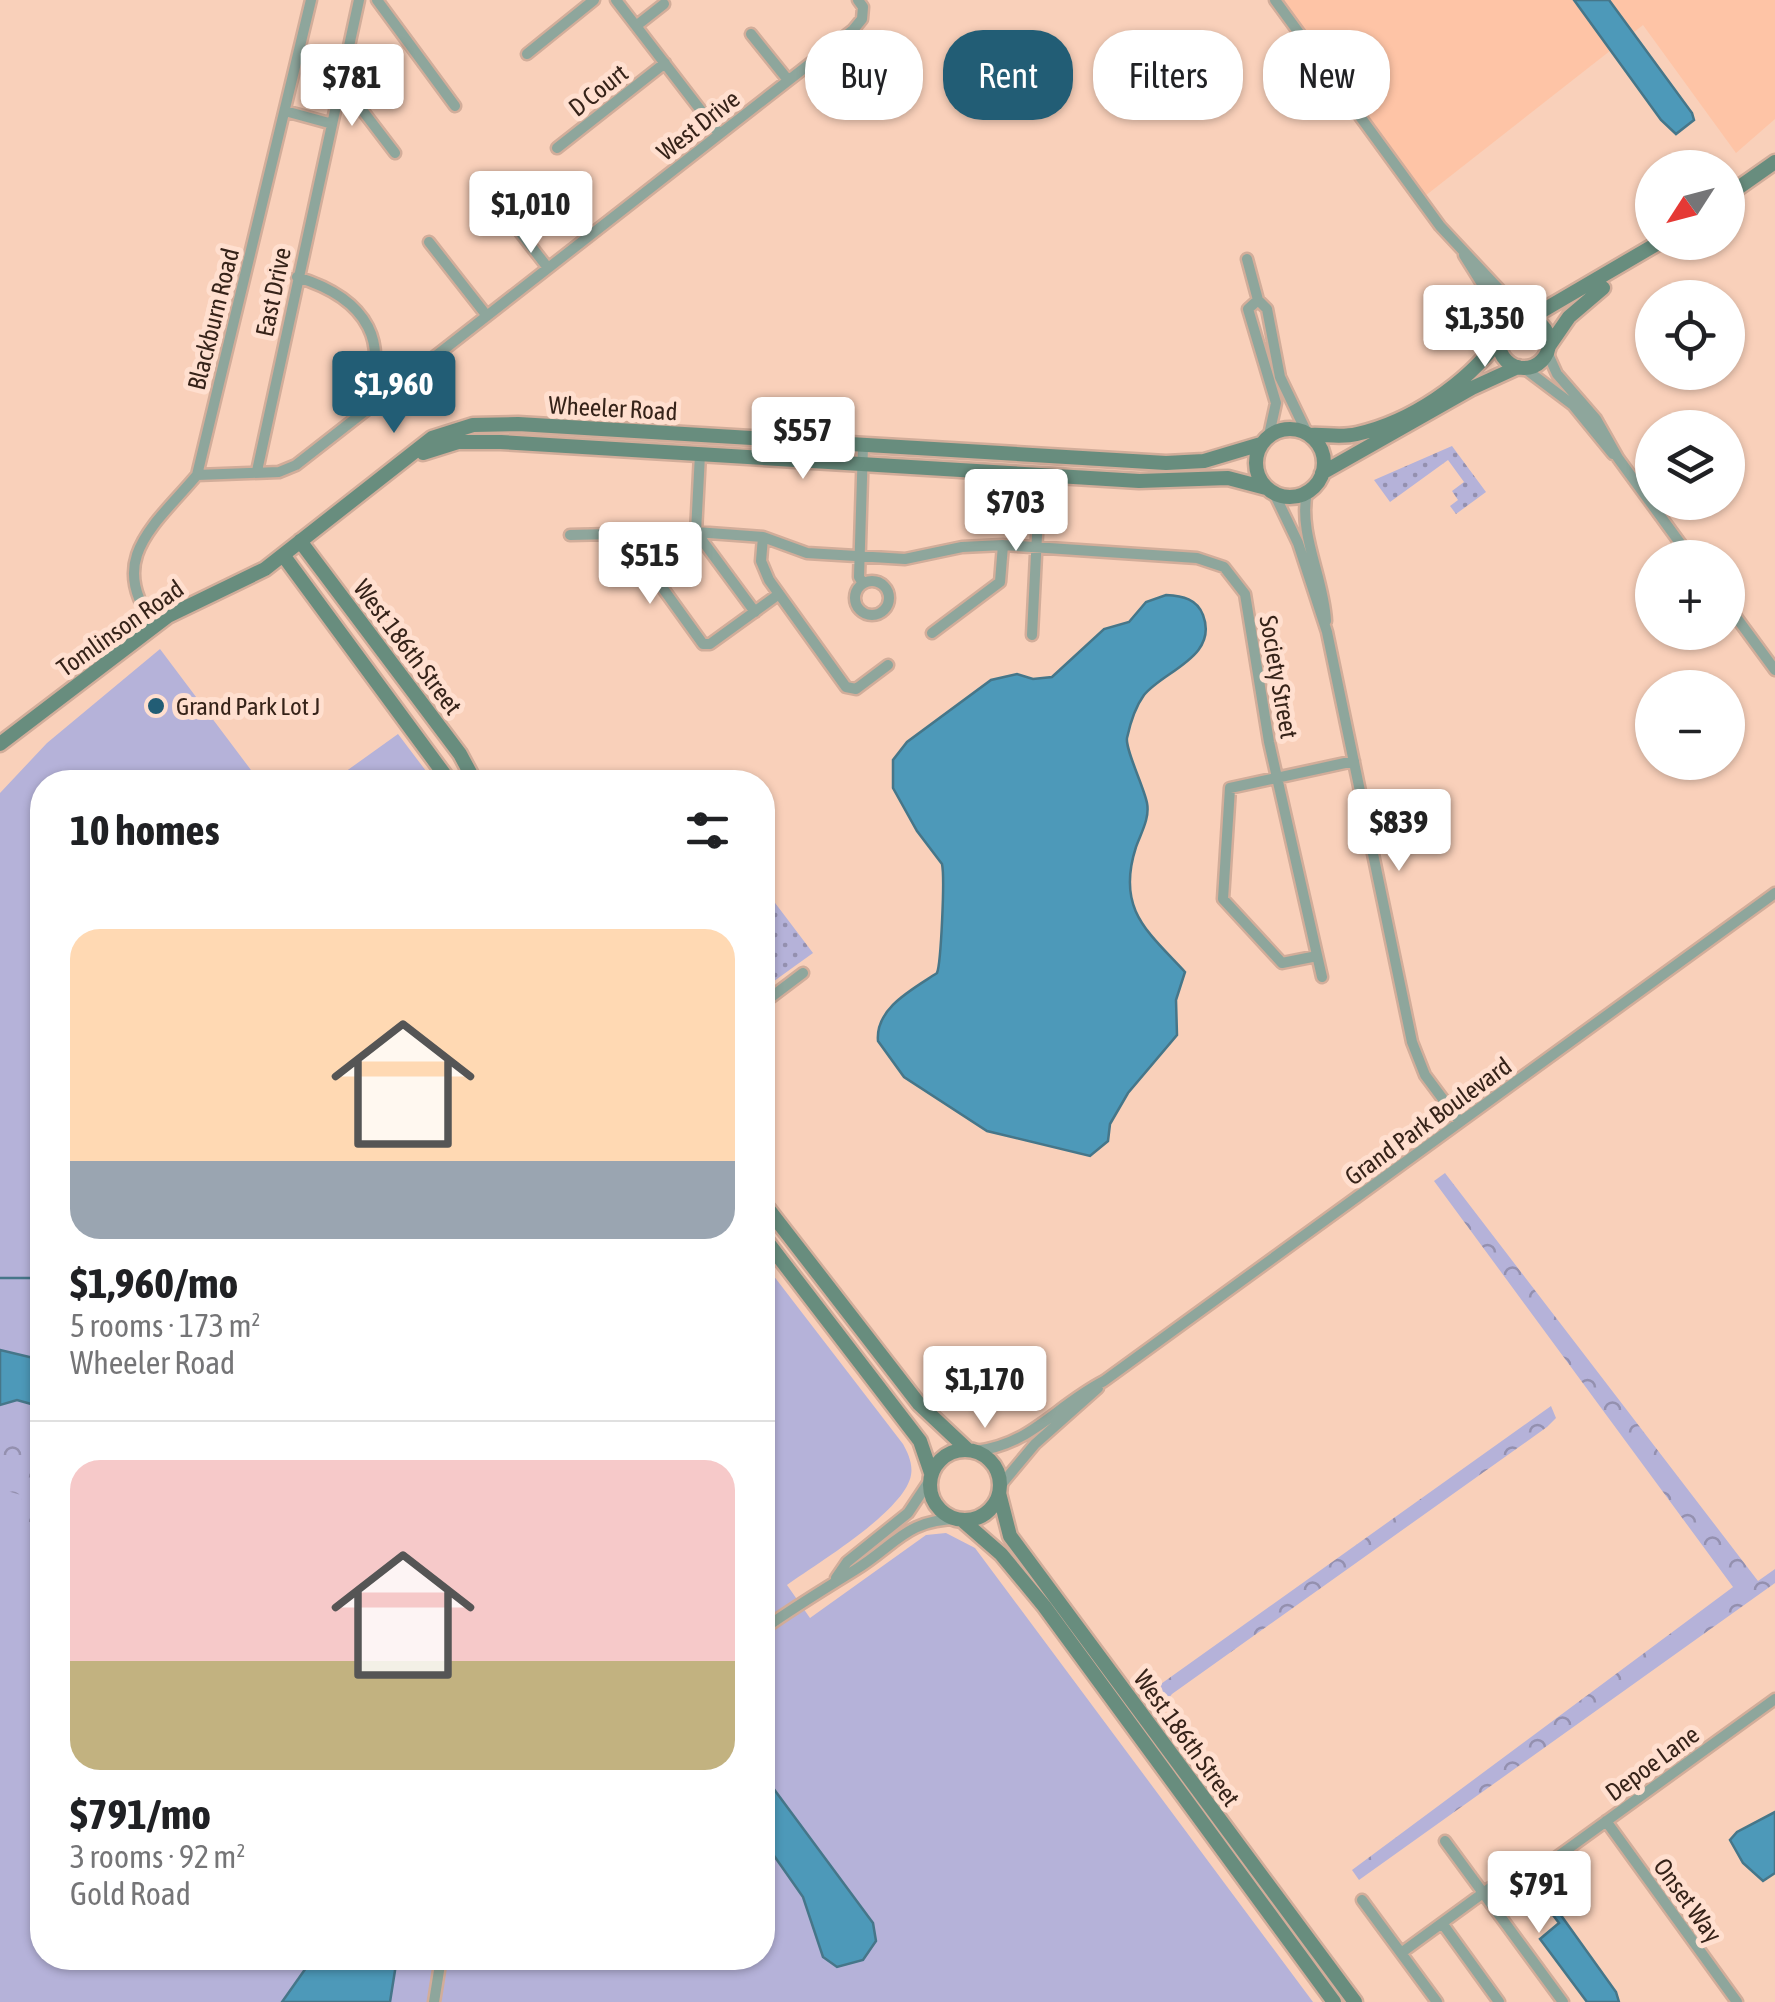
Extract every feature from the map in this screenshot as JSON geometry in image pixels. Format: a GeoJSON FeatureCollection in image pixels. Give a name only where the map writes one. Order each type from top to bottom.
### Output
{"type":"FeatureCollection","features":[{"type":"Feature","properties":{"kind":"street","name":"Blackburn Road"},"geometry":{"type":"LineString","coordinates":[[155,625],[134,588],[135,558],[148,529],[197,475],[311,0]]}},
{"type":"Feature","properties":{"kind":"street","name":"East Drive"},"geometry":{"type":"LineString","coordinates":[[257,470],[329,123],[359,0]]}},
{"type":"Feature","properties":{"kind":"street"},"geometry":{"type":"LineString","coordinates":[[377,0],[455,106]]}},
{"type":"Feature","properties":{"kind":"street"},"geometry":{"type":"LineString","coordinates":[[527,54],[594,0]]}},
{"type":"Feature","properties":{"kind":"street"},"geometry":{"type":"LineString","coordinates":[[616,0],[719,134]]}},
{"type":"Feature","properties":{"kind":"street"},"geometry":{"type":"LineString","coordinates":[[1275,0],[1464,254],[1494,303],[1503,357],[1573,406],[1618,458],[1678,540]]}},
{"type":"Feature","properties":{"kind":"street","name":"West Drive"},"geometry":{"type":"LineString","coordinates":[[197,475],[286,470],[854,30],[861,3]]}},
{"type":"Feature","properties":{"kind":"street"},"geometry":{"type":"LineString","coordinates":[[636,26],[664,4]]}},
{"type":"Feature","properties":{"kind":"street"},"geometry":{"type":"LineString","coordinates":[[751,34],[788,80]]}},
{"type":"Feature","properties":{"kind":"street","name":"D Court"},"geometry":{"type":"LineString","coordinates":[[557,148],[664,63]]}},
{"type":"Feature","properties":{"kind":"street"},"geometry":{"type":"LineString","coordinates":[[340,81],[395,153]]}},
{"type":"Feature","properties":{"kind":"street"},"geometry":{"type":"LineString","coordinates":[[285,111],[329,123]]}},
{"type":"Feature","properties":{"kind":"street"},"geometry":{"type":"LineString","coordinates":[[1745,183],[1775,162]]}},
{"type":"Feature","properties":{"kind":"street"},"geometry":{"type":"LineString","coordinates":[[489,192],[548,268]]}},
{"type":"Feature","properties":{"kind":"street"},"geometry":{"type":"LineString","coordinates":[[429,242],[487,316]]}},
{"type":"Feature","properties":{"kind":"street"},"geometry":{"type":"LineString","coordinates":[[1464,254],[1527,318],[1544,328],[1558,374],[1596,418],[1618,458]]}},
{"type":"Feature","properties":{"kind":"street"},"geometry":{"type":"LineString","coordinates":[[1247,258],[1258,300],[1267,309],[1280,377],[1308,434],[1321,449],[1322,473]]}},
{"type":"Feature","properties":{"kind":"street"},"geometry":{"type":"LineString","coordinates":[[1265,439],[1286,428],[1308,434],[1355,435],[1416,411],[1466,376],[1512,320],[1527,318],[1635,259]]}},
{"type":"Feature","properties":{"kind":"street"},"geometry":{"type":"LineString","coordinates":[[1327,632],[1325,597],[1304,518],[1307,492],[1322,473],[1472,388],[1536,365],[1583,302],[1639,260]]}},
{"type":"Feature","properties":{"kind":"street"},"geometry":{"type":"LineString","coordinates":[[297,277],[338,294],[361,313],[372,334],[376,366],[356,418]]}},
{"type":"Feature","properties":{"kind":"street"},"geometry":{"type":"LineString","coordinates":[[1258,300],[1248,310],[1276,406],[1256,467],[1298,543],[1327,632],[1412,1042],[1425,1075],[1460,1122]]}},
{"type":"Feature","properties":{"kind":"street"},"geometry":{"type":"LineString","coordinates":[[376,366],[417,369]]}},
{"type":"Feature","properties":{"kind":"street","name":"Wheeler Road"},"geometry":{"type":"LineString","coordinates":[[278,559],[432,438],[489,423],[1166,463],[1204,461],[1265,439]]}},
{"type":"Feature","properties":{"kind":"street","name":"Wheeler Road"},"geometry":{"type":"LineString","coordinates":[[392,469],[439,446],[478,441],[1040,475],[1185,482],[1228,478],[1270,490]]}},
{"type":"Feature","properties":{"kind":"street"},"geometry":{"type":"LineString","coordinates":[[863,446],[863,583]]}},
{"type":"Feature","properties":{"kind":"street"},"geometry":{"type":"LineString","coordinates":[[700,454],[696,532],[755,612]]}},
{"type":"Feature","properties":{"kind":"street"},"geometry":{"type":"LineString","coordinates":[[1032,635],[1040,475]]}},
{"type":"Feature","properties":{"kind":"street"},"geometry":{"type":"LineString","coordinates":[[1270,490],[1290,497],[1307,492]]}},
{"type":"Feature","properties":{"kind":"street","name":"Society Street"},"geometry":{"type":"LineString","coordinates":[[570,535],[696,532],[763,537],[807,553],[906,559],[962,547],[1003,545],[1209,559],[1234,577],[1245,594],[1277,778],[1322,977]]}},
{"type":"Feature","properties":{"kind":"street"},"geometry":{"type":"LineString","coordinates":[[623,533],[706,644],[779,594]]}},
{"type":"Feature","properties":{"kind":"street"},"geometry":{"type":"LineString","coordinates":[[763,537],[762,566],[849,688],[860,686],[888,665]]}},
{"type":"Feature","properties":{"kind":"street","name":"West 186th Street"},"geometry":{"type":"LineString","coordinates":[[300,540],[469,770]]}},
{"type":"Feature","properties":{"kind":"street"},"geometry":{"type":"LineString","coordinates":[[932,633],[997,586],[1003,545]]}},
{"type":"Feature","properties":{"kind":"street","name":"West 186th Street"},"geometry":{"type":"LineString","coordinates":[[278,559],[441,770]]}},
{"type":"Feature","properties":{"kind":"street","name":"Tomlinson Road"},"geometry":{"type":"LineString","coordinates":[[0,744],[155,625],[199,599],[234,588],[278,559]]}},
{"type":"Feature","properties":{"kind":"street"},"geometry":{"type":"LineString","coordinates":[[1745,629],[1775,670]]}},
{"type":"Feature","properties":{"kind":"street"},"geometry":{"type":"LineString","coordinates":[[1318,956],[1282,963],[1223,898],[1220,888],[1230,788],[1354,761]]}},
{"type":"Feature","properties":{"kind":"street","name":"Grand Park Boulevard"},"geometry":{"type":"LineString","coordinates":[[1000,1489],[1035,1444],[1104,1381],[1775,893]]}},
{"type":"Feature","properties":{"kind":"street"},"geometry":{"type":"LineString","coordinates":[[775,994],[803,973]]}},
{"type":"Feature","properties":{"kind":"street"},"geometry":{"type":"LineString","coordinates":[[775,1218],[919,1404],[996,1467],[1000,1489],[984,1514],[961,1520],[926,1521],[908,1528],[854,1571],[836,1578],[775,1621]]}},
{"type":"Feature","properties":{"kind":"street"},"geometry":{"type":"LineString","coordinates":[[775,1252],[920,1442],[936,1506],[961,1520]]}},
{"type":"Feature","properties":{"kind":"street","name":"Grand Park Boulevard"},"geometry":{"type":"LineString","coordinates":[[971,1450],[1010,1446],[1072,1398],[1104,1381]]}},
{"type":"Feature","properties":{"kind":"street"},"geometry":{"type":"LineString","coordinates":[[836,1578],[848,1562],[908,1513],[948,1453],[971,1450]]}},
{"type":"Feature","properties":{"kind":"street","name":"West 186th Street"},"geometry":{"type":"LineString","coordinates":[[1000,1489],[1003,1522],[1010,1536],[1355,2002]]}},
{"type":"Feature","properties":{"kind":"street","name":"West 186th Street"},"geometry":{"type":"LineString","coordinates":[[961,1520],[1001,1554],[1044,1606],[1334,2002]]}},
{"type":"Feature","properties":{"kind":"street","name":"Depoe Lane"},"geometry":{"type":"LineString","coordinates":[[1401,1953],[1483,1893],[1536,1871],[1775,1699]]}},
{"type":"Feature","properties":{"kind":"street","name":"Onset Way"},"geometry":{"type":"LineString","coordinates":[[1606,1822],[1737,2002]]}},
{"type":"Feature","properties":{"kind":"street"},"geometry":{"type":"LineString","coordinates":[[1445,1842],[1563,2002]]}},
{"type":"Feature","properties":{"kind":"street"},"geometry":{"type":"LineString","coordinates":[[1362,1900],[1437,2002]]}},
{"type":"Feature","properties":{"kind":"street"},"geometry":{"type":"LineString","coordinates":[[1442,1923],[1499,2002]]}},
{"type":"Feature","properties":{"kind":"street"},"geometry":{"type":"LineString","coordinates":[[434,2002],[439,1970]]}},
{"type":"Feature","properties":{"kind":"shaded area"},"geometry":{"type":"Polygon","coordinates":[[[1281,0],[1775,0],[1775,119],[1739,150],[1734,150],[1643,25],[1425,196],[1369,120],[1390,120],[1390,30],[1303,30],[1281,0]]]}},
{"type":"Feature","properties":{"kind":"shaded area"},"geometry":{"type":"Polygon","coordinates":[[[1574,0],[1609,0],[1694,120],[1676,134],[1661,120],[1574,0]]]}},
{"type":"Feature","properties":{"kind":"shaded area"},"geometry":{"type":"Polygon","coordinates":[[[1166,595],[1197,605],[1206,630],[1203,642],[1187,662],[1144,695],[1130,727],[1127,743],[1148,809],[1131,868],[1130,887],[1133,903],[1148,931],[1185,972],[1176,1000],[1177,1035],[1128,1093],[1110,1124],[1108,1141],[1090,1156],[987,1131],[904,1077],[878,1041],[889,1009],[937,973],[942,920],[942,864],[917,831],[893,788],[893,760],[907,742],[991,680],[1017,674],[1033,679],[1052,677],[1104,629],[1129,622],[1146,602],[1166,595]]]}},
{"type":"Feature","properties":{"kind":"shaded area"},"geometry":{"type":"Polygon","coordinates":[[[0,1350],[30,1357],[30,1404],[17,1400],[0,1405],[0,1350]]]}},
{"type":"Feature","properties":{"kind":"shaded area"},"geometry":{"type":"Polygon","coordinates":[[[775,1791],[873,1923],[876,1941],[863,1960],[837,1967],[823,1957],[803,1897],[775,1857],[775,1791]]]}},
{"type":"Feature","properties":{"kind":"shaded area"},"geometry":{"type":"Polygon","coordinates":[[[1775,1812],[1775,1873],[1763,1881],[1743,1863],[1730,1840],[1737,1832],[1775,1812]]]}},
{"type":"Feature","properties":{"kind":"shaded area"},"geometry":{"type":"Polygon","coordinates":[[[1540,1886],[1616,1992],[1619,2002],[1587,2002],[1540,1939],[1559,1923],[1534,1890],[1540,1886]]]}},
{"type":"Feature","properties":{"kind":"shaded area"},"geometry":{"type":"Polygon","coordinates":[[[305,1970],[395,1970],[390,2002],[282,2002],[305,1970]]]}},
{"type":"Feature","properties":{"kind":"green space"},"geometry":{"type":"Polygon","coordinates":[[[1452,446],[1486,492],[1456,514],[1450,506],[1458,500],[1452,491],[1464,482],[1448,460],[1390,502],[1374,480],[1452,446]]]}},
{"type":"Feature","properties":{"kind":"green space"},"geometry":{"type":"Polygon","coordinates":[[[160,649],[251,770],[30,770],[30,1970],[775,1970],[775,1278],[903,1444],[911,1467],[905,1489],[877,1520],[787,1585],[810,1618],[926,1535],[946,1533],[975,1548],[1313,2002],[0,2002],[0,793],[47,743],[160,649]]]}},
{"type":"Feature","properties":{"kind":"green space"},"geometry":{"type":"Polygon","coordinates":[[[398,734],[425,770],[348,770],[398,734]]]}},
{"type":"Feature","properties":{"kind":"green space"},"geometry":{"type":"Polygon","coordinates":[[[775,903],[813,953],[775,980],[775,903]]]}},
{"type":"Feature","properties":{"kind":"green space"},"geometry":{"type":"Polygon","coordinates":[[[1445,1173],[1758,1581],[1775,1569],[1775,1583],[1359,1880],[1352,1870],[1733,1587],[1434,1181],[1445,1173]]]}},
{"type":"Feature","properties":{"kind":"green space"},"geometry":{"type":"Polygon","coordinates":[[[1551,1406],[1556,1418],[1547,1427],[1172,1694],[1162,1707],[1151,1691],[1551,1406]]]}},
{"type":"Feature","properties":{"kind":"green space"},"geometry":{"type":"Polygon","coordinates":[[[24,1434],[30,1439],[30,1522],[25,1519],[21,1495],[0,1489],[0,1439],[9,1442],[24,1434]]]}},
{"type":"Feature","properties":{"kind":"waterway"},"geometry":{"type":"LineString","coordinates":[[0,1278],[30,1278]]}},
{"type":"Feature","properties":{"kind":"place","name":"Grand Park Lot J"},"geometry":{"type":"Point","coordinates":[156,706]}}]}
